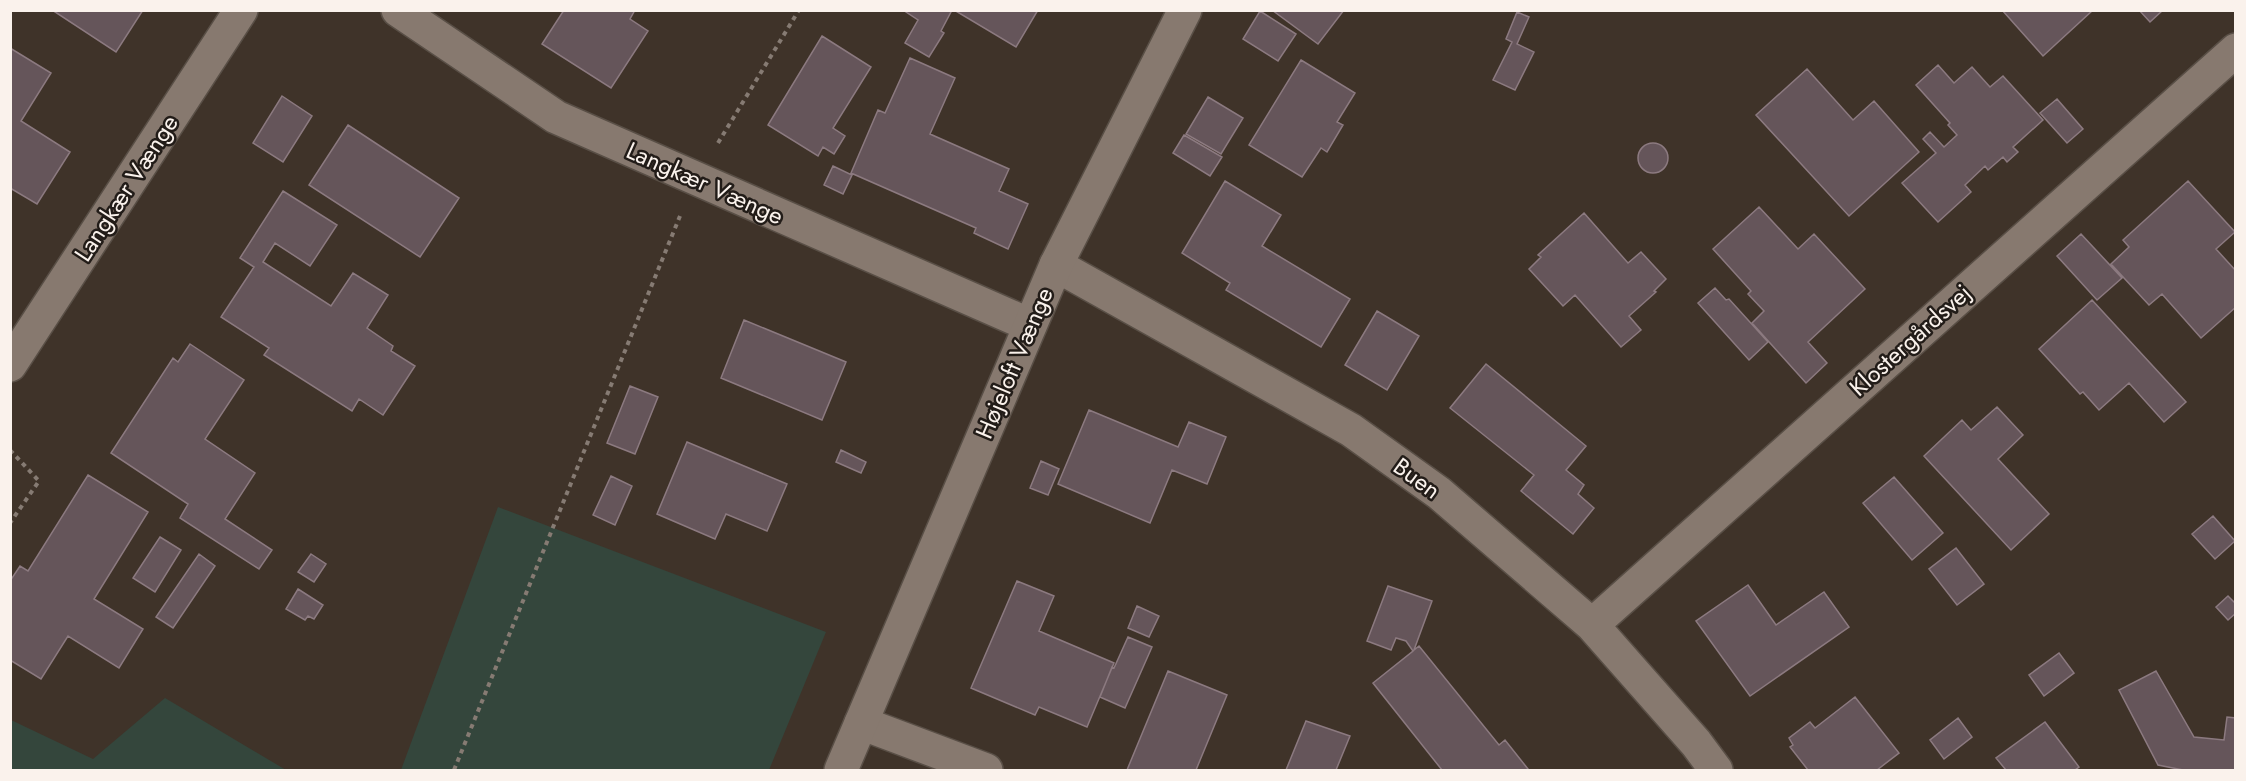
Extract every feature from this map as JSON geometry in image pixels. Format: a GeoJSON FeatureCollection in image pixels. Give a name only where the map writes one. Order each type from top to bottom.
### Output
{"type":"FeatureCollection","features":[{"type":"Feature","properties":{"kind":"street","name":"Langkær Vænge"},"geometry":{"type":"LineString","coordinates":[[10,365],[241,10]]}},
{"type":"Feature","properties":{"kind":"street","name":"Langkær Vænge"},"geometry":{"type":"LineString","coordinates":[[398,10],[556,117],[1030,325]]}},
{"type":"Feature","properties":{"kind":"street","name":"Højeloft Vænge"},"geometry":{"type":"LineString","coordinates":[[841,771],[1056,265],[1185,10]]}},
{"type":"Feature","properties":{"kind":"street","name":"Klostergårdsvej"},"geometry":{"type":"LineString","coordinates":[[1592,625],[2233,57]]}},
{"type":"Feature","properties":{"kind":"street","name":"Buen"},"geometry":{"type":"LineString","coordinates":[[1056,265],[1351,430],[1439,493],[1592,625],[1696,742],[1716,771]]}},
{"type":"Feature","properties":{"kind":"street"},"geometry":{"type":"LineString","coordinates":[[861,723],[986,771]]}},
{"type":"Feature","properties":{"kind":"path"},"geometry":{"type":"LineString","coordinates":[[454,771],[695,179],[799,10]]}},
{"type":"Feature","properties":{"kind":"path"},"geometry":{"type":"LineString","coordinates":[[10,450],[39,481],[10,523]]}},
{"type":"Feature","properties":{"kind":"green space"},"geometry":{"type":"Polygon","coordinates":[[[498,507],[826,632],[769,770],[401,770],[498,507]]]}},
{"type":"Feature","properties":{"kind":"green space"},"geometry":{"type":"Polygon","coordinates":[[[165,698],[286,770],[11,770],[11,720],[93,759],[165,698]]]}},
{"type":"Feature","properties":{"kind":"building"},"geometry":{"type":"Polygon","coordinates":[[[52,10],[143,10],[116,52],[52,10]]]}},
{"type":"Feature","properties":{"kind":"building"},"geometry":{"type":"Polygon","coordinates":[[[564,10],[635,10],[630,19],[648,31],[611,88],[542,44],[564,10]]]}},
{"type":"Feature","properties":{"kind":"building"},"geometry":{"type":"Polygon","coordinates":[[[903,10],[952,10],[941,31],[944,33],[929,57],[905,43],[918,20],[903,10]]]}},
{"type":"Feature","properties":{"kind":"building"},"geometry":{"type":"Polygon","coordinates":[[[954,10],[1038,10],[1016,47],[954,10]]]}},
{"type":"Feature","properties":{"kind":"building"},"geometry":{"type":"Polygon","coordinates":[[[1272,10],[1344,10],[1318,44],[1272,10]]]}},
{"type":"Feature","properties":{"kind":"building"},"geometry":{"type":"Polygon","coordinates":[[[2002,10],[2093,10],[2043,56],[2002,10]]]}},
{"type":"Feature","properties":{"kind":"building"},"geometry":{"type":"Polygon","coordinates":[[[2139,10],[2163,10],[2150,22],[2139,10]]]}},
{"type":"Feature","properties":{"kind":"building"},"geometry":{"type":"Polygon","coordinates":[[[1260,11],[1296,34],[1278,61],[1243,39],[1260,11]]]}},
{"type":"Feature","properties":{"kind":"building"},"geometry":{"type":"Polygon","coordinates":[[[1517,12],[1529,17],[1517,44],[1534,52],[1515,90],[1493,80],[1512,42],[1506,39],[1517,12]]]}},
{"type":"Feature","properties":{"kind":"building"},"geometry":{"type":"Polygon","coordinates":[[[822,36],[871,67],[833,128],[845,136],[834,154],[823,147],[818,156],[768,125],[822,36]]]}},
{"type":"Feature","properties":{"kind":"building"},"geometry":{"type":"Polygon","coordinates":[[[10,48],[51,73],[21,121],[70,152],[37,204],[10,188],[10,48]]]}},
{"type":"Feature","properties":{"kind":"building"},"geometry":{"type":"Polygon","coordinates":[[[910,58],[955,78],[930,134],[1009,169],[999,191],[1028,204],[1008,249],[974,233],[976,228],[851,173],[878,110],[885,113],[910,58]]]}},
{"type":"Feature","properties":{"kind":"building"},"geometry":{"type":"Polygon","coordinates":[[[1301,60],[1355,93],[1337,122],[1343,125],[1327,152],[1321,148],[1302,177],[1249,145],[1301,60]]]}},
{"type":"Feature","properties":{"kind":"building"},"geometry":{"type":"Polygon","coordinates":[[[1938,65],[1954,83],[1972,67],[1990,87],[2003,76],[2043,120],[2013,147],[2018,152],[2007,162],[2003,157],[1988,170],[1985,166],[1965,185],[1971,192],[1938,222],[1902,183],[1936,153],[1923,139],[1930,132],[1944,147],[1957,135],[1948,125],[1950,123],[1916,85],[1938,65]]]}},
{"type":"Feature","properties":{"kind":"building"},"geometry":{"type":"Polygon","coordinates":[[[1807,69],[1853,120],[1874,101],[1919,152],[1849,216],[1756,115],[1807,69]]]}},
{"type":"Feature","properties":{"kind":"building"},"geometry":{"type":"Polygon","coordinates":[[[282,96],[312,116],[283,162],[253,143],[282,96]]]}},
{"type":"Feature","properties":{"kind":"building"},"geometry":{"type":"Polygon","coordinates":[[[1208,97],[1243,118],[1221,154],[1186,134],[1208,97]]]}},
{"type":"Feature","properties":{"kind":"building"},"geometry":{"type":"Polygon","coordinates":[[[2057,99],[2083,129],[2067,143],[2040,113],[2057,99]]]}},
{"type":"Feature","properties":{"kind":"building"},"geometry":{"type":"Polygon","coordinates":[[[348,125],[459,198],[420,257],[309,185],[348,125]]]}},
{"type":"Feature","properties":{"kind":"building"},"geometry":{"type":"Polygon","coordinates":[[[1184,135],[1222,157],[1210,176],[1173,153],[1184,135]]]}},
{"type":"Feature","properties":{"kind":"building"},"geometry":{"type":"Polygon","coordinates":[[[1653,143],[1659,144],[1667,152],[1667,164],[1659,172],[1653,173],[1647,172],[1639,164],[1638,158],[1639,152],[1647,144],[1653,143]]]}},
{"type":"Feature","properties":{"kind":"building"},"geometry":{"type":"Polygon","coordinates":[[[833,166],[852,175],[843,194],[824,185],[833,166]]]}},
{"type":"Feature","properties":{"kind":"building"},"geometry":{"type":"Polygon","coordinates":[[[1225,181],[1281,215],[1262,246],[1350,299],[1321,347],[1226,290],[1230,283],[1182,253],[1225,181]]]}},
{"type":"Feature","properties":{"kind":"building"},"geometry":{"type":"Polygon","coordinates":[[[2188,181],[2235,232],[2216,249],[2236,271],[2236,307],[2201,338],[2162,294],[2149,305],[2111,264],[2129,247],[2123,240],[2188,181]]]}},
{"type":"Feature","properties":{"kind":"building"},"geometry":{"type":"Polygon","coordinates":[[[283,191],[337,225],[310,266],[275,243],[263,262],[331,306],[353,273],[388,295],[367,328],[393,346],[391,351],[415,366],[383,415],[359,399],[352,411],[264,355],[269,348],[221,317],[254,267],[240,258],[283,191]]]}},
{"type":"Feature","properties":{"kind":"building"},"geometry":{"type":"Polygon","coordinates":[[[1759,207],[1798,249],[1814,234],[1865,289],[1808,342],[1827,363],[1806,383],[1752,323],[1764,311],[1748,294],[1751,291],[1713,249],[1759,207]]]}},
{"type":"Feature","properties":{"kind":"building"},"geometry":{"type":"Polygon","coordinates":[[[1584,213],[1628,263],[1641,252],[1666,279],[1654,291],[1656,292],[1629,316],[1641,330],[1621,347],[1575,295],[1563,306],[1529,269],[1541,257],[1538,255],[1584,213]]]}},
{"type":"Feature","properties":{"kind":"building"},"geometry":{"type":"Polygon","coordinates":[[[2081,234],[2122,278],[2097,300],[2057,256],[2081,234]]]}},
{"type":"Feature","properties":{"kind":"building"},"geometry":{"type":"Polygon","coordinates":[[[1715,288],[1726,300],[1729,299],[1768,342],[1749,360],[1698,303],[1715,288]]]}},
{"type":"Feature","properties":{"kind":"building"},"geometry":{"type":"Polygon","coordinates":[[[2092,300],[2186,402],[2164,422],[2129,383],[2099,410],[2083,392],[2080,394],[2039,349],[2092,300]]]}},
{"type":"Feature","properties":{"kind":"building"},"geometry":{"type":"Polygon","coordinates":[[[1377,311],[1419,336],[1387,390],[1345,365],[1377,311]]]}},
{"type":"Feature","properties":{"kind":"building"},"geometry":{"type":"Polygon","coordinates":[[[744,320],[846,362],[822,420],[721,378],[744,320]]]}},
{"type":"Feature","properties":{"kind":"building"},"geometry":{"type":"Polygon","coordinates":[[[190,344],[244,380],[205,439],[255,473],[225,519],[272,550],[259,569],[180,518],[188,504],[111,453],[173,358],[178,362],[190,344]]]}},
{"type":"Feature","properties":{"kind":"building"},"geometry":{"type":"Polygon","coordinates":[[[1486,364],[1586,446],[1566,470],[1584,485],[1578,494],[1594,508],[1573,534],[1521,491],[1534,475],[1450,408],[1486,364]]]}},
{"type":"Feature","properties":{"kind":"building"},"geometry":{"type":"Polygon","coordinates":[[[630,386],[658,397],[635,454],[607,443],[630,386]]]}},
{"type":"Feature","properties":{"kind":"building"},"geometry":{"type":"Polygon","coordinates":[[[1997,407],[2023,435],[1998,459],[2049,514],[2011,550],[1924,456],[1962,420],[1971,430],[1997,407]]]}},
{"type":"Feature","properties":{"kind":"building"},"geometry":{"type":"Polygon","coordinates":[[[1089,410],[1178,447],[1189,422],[1226,437],[1207,484],[1172,470],[1150,523],[1058,484],[1089,410]]]}},
{"type":"Feature","properties":{"kind":"building"},"geometry":{"type":"Polygon","coordinates":[[[687,442],[787,484],[767,531],[726,514],[715,539],[657,514],[687,442]]]}},
{"type":"Feature","properties":{"kind":"building"},"geometry":{"type":"Polygon","coordinates":[[[841,450],[866,462],[861,473],[836,462],[841,450]]]}},
{"type":"Feature","properties":{"kind":"building"},"geometry":{"type":"Polygon","coordinates":[[[1041,461],[1059,469],[1048,495],[1030,488],[1041,461]]]}},
{"type":"Feature","properties":{"kind":"building"},"geometry":{"type":"Polygon","coordinates":[[[88,475],[148,512],[94,599],[143,629],[119,668],[68,636],[41,679],[10,660],[10,581],[20,566],[28,571],[88,475]]]}},
{"type":"Feature","properties":{"kind":"building"},"geometry":{"type":"Polygon","coordinates":[[[611,476],[632,486],[615,525],[593,515],[611,476]]]}},
{"type":"Feature","properties":{"kind":"building"},"geometry":{"type":"Polygon","coordinates":[[[1894,477],[1943,533],[1912,560],[1863,503],[1894,477]]]}},
{"type":"Feature","properties":{"kind":"building"},"geometry":{"type":"Polygon","coordinates":[[[2213,516],[2235,541],[2215,559],[2192,534],[2213,516]]]}},
{"type":"Feature","properties":{"kind":"building"},"geometry":{"type":"Polygon","coordinates":[[[160,537],[181,550],[155,592],[133,578],[160,537]]]}},
{"type":"Feature","properties":{"kind":"building"},"geometry":{"type":"Polygon","coordinates":[[[1956,548],[1984,584],[1957,605],[1929,569],[1956,548]]]}},
{"type":"Feature","properties":{"kind":"building"},"geometry":{"type":"Polygon","coordinates":[[[199,554],[215,566],[173,628],[156,617],[199,554]]]}},
{"type":"Feature","properties":{"kind":"building"},"geometry":{"type":"Polygon","coordinates":[[[311,554],[326,564],[314,582],[298,572],[311,554]]]}},
{"type":"Feature","properties":{"kind":"building"},"geometry":{"type":"Polygon","coordinates":[[[1017,581],[1054,596],[1039,631],[1114,663],[1087,727],[1039,707],[1035,715],[971,688],[1017,581]]]}},
{"type":"Feature","properties":{"kind":"building"},"geometry":{"type":"Polygon","coordinates":[[[1748,585],[1776,625],[1824,592],[1849,627],[1750,696],[1696,621],[1748,585]]]}},
{"type":"Feature","properties":{"kind":"building"},"geometry":{"type":"Polygon","coordinates":[[[1388,586],[1432,601],[1414,650],[1419,646],[1499,745],[1505,740],[1527,770],[1442,770],[1373,683],[1413,651],[1406,641],[1396,638],[1391,650],[1367,641],[1388,586]]]}},
{"type":"Feature","properties":{"kind":"building"},"geometry":{"type":"Polygon","coordinates":[[[298,589],[323,605],[314,619],[308,616],[305,620],[286,609],[298,589]]]}},
{"type":"Feature","properties":{"kind":"building"},"geometry":{"type":"Polygon","coordinates":[[[2228,596],[2236,604],[2236,613],[2228,620],[2216,607],[2228,596]]]}},
{"type":"Feature","properties":{"kind":"building"},"geometry":{"type":"Polygon","coordinates":[[[1137,606],[1159,616],[1149,637],[1128,628],[1137,606]]]}},
{"type":"Feature","properties":{"kind":"building"},"geometry":{"type":"Polygon","coordinates":[[[1128,637],[1152,647],[1125,708],[1100,697],[1112,667],[1114,668],[1128,637]]]}},
{"type":"Feature","properties":{"kind":"building"},"geometry":{"type":"Polygon","coordinates":[[[2059,653],[2074,673],[2044,696],[2029,675],[2059,653]]]}},
{"type":"Feature","properties":{"kind":"building"},"geometry":{"type":"Polygon","coordinates":[[[1168,671],[1227,695],[1196,770],[1127,770],[1168,671]]]}},
{"type":"Feature","properties":{"kind":"building"},"geometry":{"type":"Polygon","coordinates":[[[2156,671],[2194,737],[2224,740],[2227,717],[2236,718],[2236,770],[2183,770],[2158,765],[2119,690],[2156,671]]]}},
{"type":"Feature","properties":{"kind":"building"},"geometry":{"type":"Polygon","coordinates":[[[1855,697],[1899,753],[1877,770],[1808,770],[1790,747],[1793,745],[1789,738],[1810,722],[1815,728],[1855,697]]]}},
{"type":"Feature","properties":{"kind":"building"},"geometry":{"type":"Polygon","coordinates":[[[1958,718],[1972,737],[1944,759],[1930,740],[1958,718]]]}},
{"type":"Feature","properties":{"kind":"building"},"geometry":{"type":"Polygon","coordinates":[[[1306,721],[1350,736],[1336,770],[1286,770],[1306,721]]]}},
{"type":"Feature","properties":{"kind":"building"},"geometry":{"type":"Polygon","coordinates":[[[2045,722],[2079,767],[2075,770],[2006,770],[1996,758],[2045,722]]]}}]}
